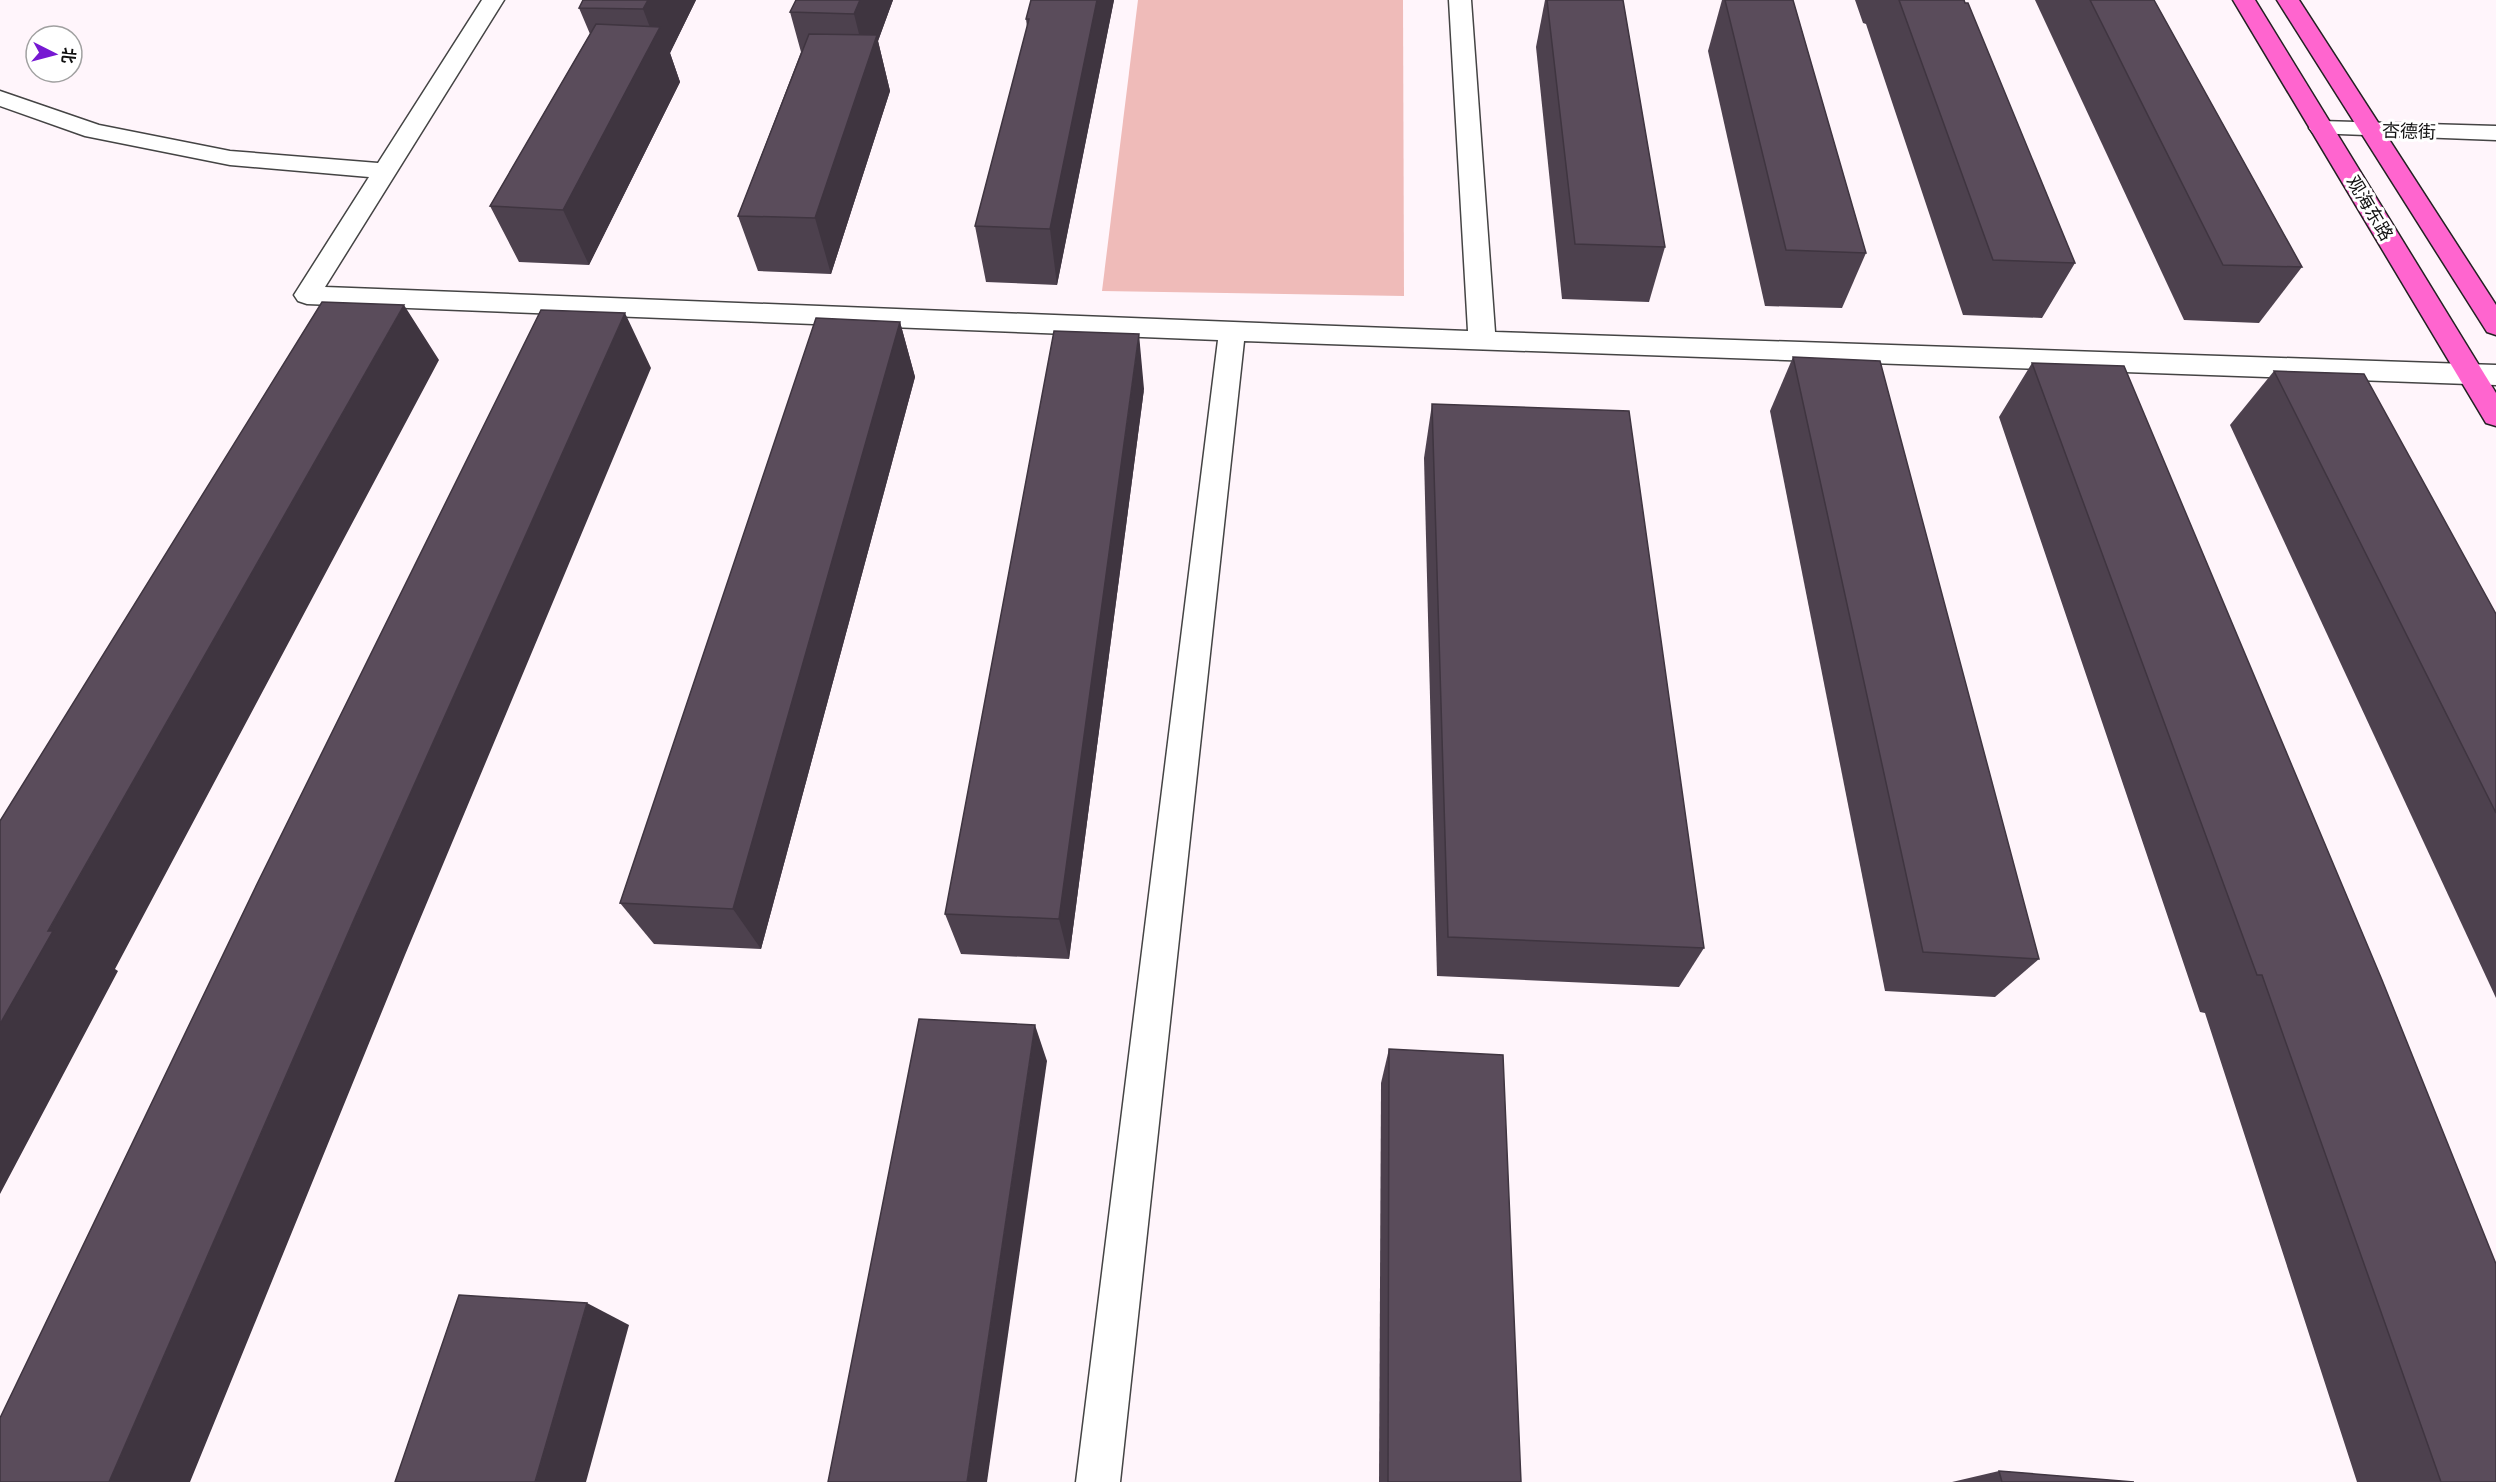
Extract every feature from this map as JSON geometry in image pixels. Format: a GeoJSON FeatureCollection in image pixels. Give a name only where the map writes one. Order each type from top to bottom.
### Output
{"type":"FeatureCollection","features":[{"type":"Feature","properties":{"kind":"main road","name":"观海东路"},"geometry":{"type":"LineString","coordinates":[[2244,0],[2321,128],[2483,374],[2496,416]]}},
{"type":"Feature","properties":{"kind":"main road","name":"观海东路"},"geometry":{"type":"LineString","coordinates":[[2288,0],[2496,326]]}},
{"type":"Feature","properties":{"kind":"street"},"geometry":{"type":"LineString","coordinates":[[493,0],[307,295],[1482,341],[2483,374]]}},
{"type":"Feature","properties":{"kind":"street"},"geometry":{"type":"LineString","coordinates":[[1460,0],[1482,341]]}},
{"type":"Feature","properties":{"kind":"street"},"geometry":{"type":"LineString","coordinates":[[0,98],[93,131],[230,158],[385,171]]}},
{"type":"Feature","properties":{"kind":"street","name":"杏德街"},"geometry":{"type":"LineString","coordinates":[[2321,128],[2496,133]]}},
{"type":"Feature","properties":{"kind":"street"},"geometry":{"type":"LineString","coordinates":[[1098,1482],[1232,331]]}},
{"type":"Feature","properties":{"kind":"shaded area"},"geometry":{"type":"Polygon","coordinates":[[[1138,0],[1403,0],[1404,296],[1102,291],[1138,0]]]}},
{"type":"Feature","properties":{"kind":"building"},"geometry":{"type":"Polygon","coordinates":[[[583,0],[648,0],[643,9],[579,8],[583,0]]]}},
{"type":"Feature","properties":{"kind":"building"},"geometry":{"type":"Polygon","coordinates":[[[796,0],[860,0],[854,14],[790,12],[796,0]]]}},
{"type":"Feature","properties":{"kind":"building"},"geometry":{"type":"Polygon","coordinates":[[[1031,0],[1097,0],[1050,229],[975,226],[1029,19],[1026,19],[1031,0]]]}},
{"type":"Feature","properties":{"kind":"building"},"geometry":{"type":"Polygon","coordinates":[[[1547,0],[1623,0],[1665,247],[1575,244],[1547,0]]]}},
{"type":"Feature","properties":{"kind":"building"},"geometry":{"type":"Polygon","coordinates":[[[1725,0],[1793,0],[1866,253],[1786,250],[1725,0]]]}},
{"type":"Feature","properties":{"kind":"building"},"geometry":{"type":"Polygon","coordinates":[[[1899,0],[1964,0],[1968,3],[2075,263],[1993,260],[1899,0]]]}},
{"type":"Feature","properties":{"kind":"building"},"geometry":{"type":"Polygon","coordinates":[[[2090,0],[2154,0],[2302,267],[2223,265],[2090,0]]]}},
{"type":"Feature","properties":{"kind":"building"},"geometry":{"type":"Polygon","coordinates":[[[596,24],[660,27],[563,210],[490,206],[596,24]]]}},
{"type":"Feature","properties":{"kind":"building"},"geometry":{"type":"Polygon","coordinates":[[[809,34],[877,35],[815,218],[738,216],[809,34]]]}},
{"type":"Feature","properties":{"kind":"building"},"geometry":{"type":"Polygon","coordinates":[[[322,302],[404,305],[48,931],[53,931],[0,1024],[0,821],[322,302]]]}},
{"type":"Feature","properties":{"kind":"building"},"geometry":{"type":"Polygon","coordinates":[[[541,310],[625,313],[356,915],[109,1482],[0,1482],[0,1418],[258,882],[541,310]]]}},
{"type":"Feature","properties":{"kind":"building"},"geometry":{"type":"Polygon","coordinates":[[[816,318],[900,322],[733,909],[620,903],[816,318]]]}},
{"type":"Feature","properties":{"kind":"building"},"geometry":{"type":"Polygon","coordinates":[[[1054,331],[1139,334],[1059,919],[945,914],[1054,331]]]}},
{"type":"Feature","properties":{"kind":"building"},"geometry":{"type":"Polygon","coordinates":[[[1793,357],[1880,361],[2039,959],[1923,952],[1793,357]]]}},
{"type":"Feature","properties":{"kind":"building"},"geometry":{"type":"Polygon","coordinates":[[[2032,363],[2124,366],[2382,980],[2496,1264],[2496,1482],[2441,1482],[2262,975],[2257,975],[2032,363]]]}},
{"type":"Feature","properties":{"kind":"building"},"geometry":{"type":"Polygon","coordinates":[[[2274,371],[2364,374],[2496,614],[2496,813],[2274,371]]]}},
{"type":"Feature","properties":{"kind":"building"},"geometry":{"type":"Polygon","coordinates":[[[1432,404],[1629,411],[1704,948],[1448,937],[1432,404]]]}},
{"type":"Feature","properties":{"kind":"building"},"geometry":{"type":"Polygon","coordinates":[[[919,1019],[1035,1025],[967,1482],[828,1482],[919,1019]]]}},
{"type":"Feature","properties":{"kind":"building"},"geometry":{"type":"Polygon","coordinates":[[[1389,1049],[1503,1055],[1521,1482],[1388,1482],[1389,1049]]]}},
{"type":"Feature","properties":{"kind":"building"},"geometry":{"type":"Polygon","coordinates":[[[459,1295],[587,1303],[535,1482],[395,1482],[459,1295]]]}},
{"type":"Feature","properties":{"kind":"building"},"geometry":{"type":"Polygon","coordinates":[[[1999,1471],[2134,1482],[2002,1482],[1999,1471]]]}}]}
